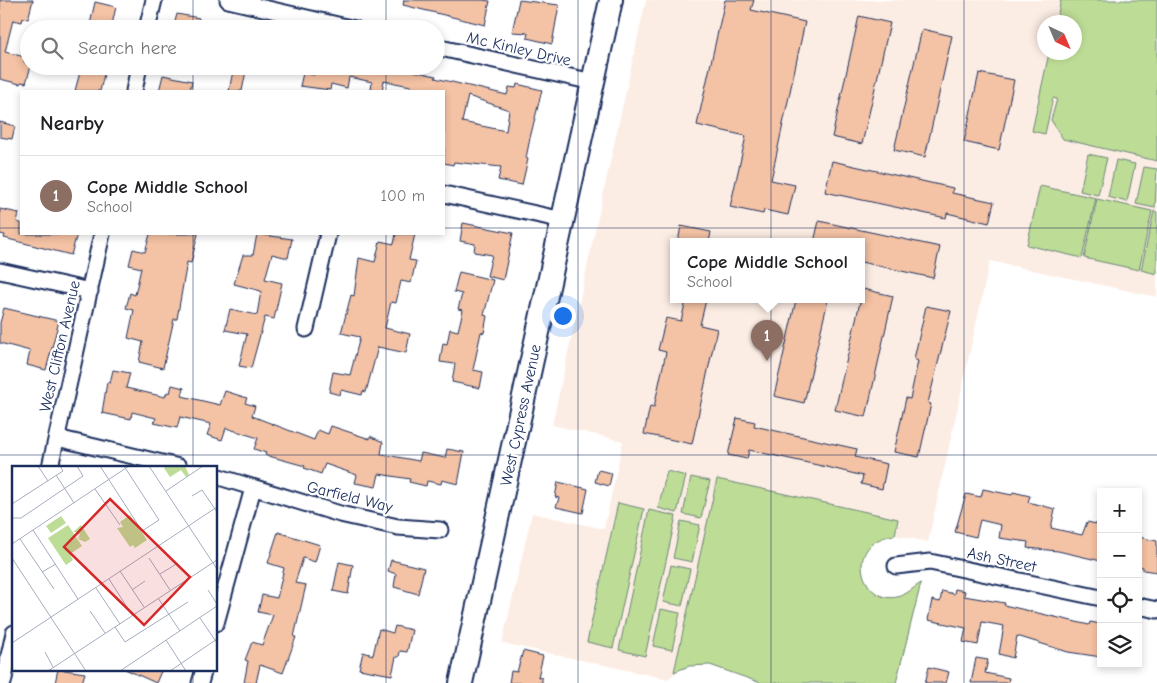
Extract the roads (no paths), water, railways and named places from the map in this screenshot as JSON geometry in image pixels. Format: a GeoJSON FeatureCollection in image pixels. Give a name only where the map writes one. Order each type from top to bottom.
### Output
{"type":"FeatureCollection","features":[{"type":"Feature","properties":{"kind":"main road","name":"West Cypress Avenue"},"geometry":{"type":"LineString","coordinates":[[461,683],[611,0]]}},
{"type":"Feature","properties":{"kind":"street"},"geometry":{"type":"LineString","coordinates":[[149,20],[154,0]]}},
{"type":"Feature","properties":{"kind":"street"},"geometry":{"type":"LineString","coordinates":[[228,0],[316,20]]}},
{"type":"Feature","properties":{"kind":"street","name":"Mc Kinley Drive"},"geometry":{"type":"LineString","coordinates":[[445,49],[593,82]]}},
{"type":"Feature","properties":{"kind":"street"},"geometry":{"type":"LineString","coordinates":[[134,90],[137,75]]}},
{"type":"Feature","properties":{"kind":"street"},"geometry":{"type":"LineString","coordinates":[[445,194],[563,220]]}},
{"type":"Feature","properties":{"kind":"street","name":"West Clifton Avenue"},"geometry":{"type":"LineString","coordinates":[[50,466],[102,235]]}},
{"type":"Feature","properties":{"kind":"street"},"geometry":{"type":"LineString","coordinates":[[306,329],[328,235]]}},
{"type":"Feature","properties":{"kind":"street"},"geometry":{"type":"LineString","coordinates":[[0,271],[90,291]]}},
{"type":"Feature","properties":{"kind":"street"},"geometry":{"type":"LineString","coordinates":[[57,438],[175,466]]}},
{"type":"Feature","properties":{"kind":"street","name":"Garfield Way"},"geometry":{"type":"LineString","coordinates":[[218,477],[350,516],[398,527],[440,530]]}},
{"type":"Feature","properties":{"kind":"street"},"geometry":{"type":"LineString","coordinates":[[218,616],[253,488]]}},
{"type":"Feature","properties":{"kind":"street","name":"Ash Street"},"geometry":{"type":"LineString","coordinates":[[896,566],[930,562],[1097,597]]}},
{"type":"Feature","properties":{"kind":"street"},"geometry":{"type":"LineString","coordinates":[[1142,607],[1157,610]]}},
{"type":"Feature","properties":{"kind":"street"},"geometry":{"type":"LineString","coordinates":[[2,683],[12,641]]}},
{"type":"Feature","properties":{"kind":"street"},"geometry":{"type":"LineString","coordinates":[[200,683],[204,670]]}},
{"type":"Feature","properties":{"kind":"place","name":"Cope Middle School"},"geometry":{"type":"Point","coordinates":[767,361]}}]}
